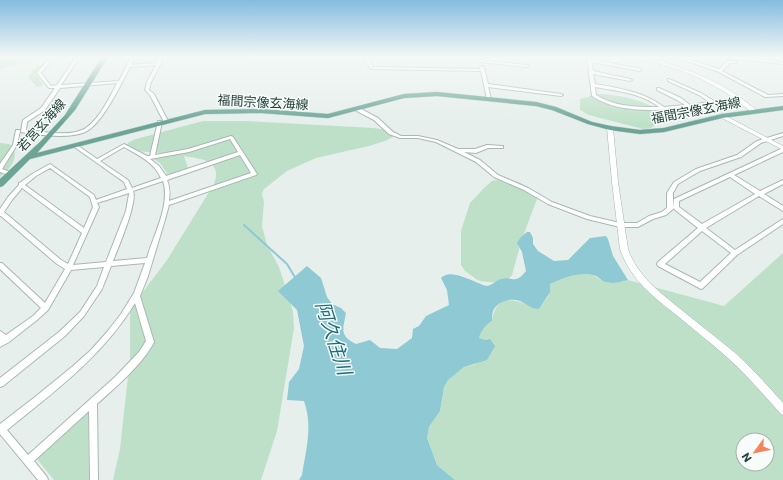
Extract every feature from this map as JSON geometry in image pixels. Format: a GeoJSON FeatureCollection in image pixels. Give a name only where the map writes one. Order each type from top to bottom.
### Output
{"type":"FeatureCollection","features":[{"type":"Feature","properties":{"kind":"main road","name":"若宮玄海線"},"geometry":{"type":"LineString","coordinates":[[0,184],[67,116],[91,79]]}},
{"type":"Feature","properties":{"kind":"main road","name":"福間宗像玄海線"},"geometry":{"type":"LineString","coordinates":[[27,158],[194,113],[215,110],[262,111],[321,117],[404,96],[422,94],[489,99],[546,106],[610,132],[656,131],[722,116],[783,108]]}},
{"type":"Feature","properties":{"kind":"street"},"geometry":{"type":"LineString","coordinates":[[43,79],[47,86],[50,87],[119,82]]}},
{"type":"Feature","properties":{"kind":"street"},"geometry":{"type":"LineString","coordinates":[[62,79],[43,109],[23,124],[23,131],[73,134],[86,131],[108,104],[119,82]]}},
{"type":"Feature","properties":{"kind":"street"},"geometry":{"type":"LineString","coordinates":[[151,79],[147,90],[152,94],[163,121],[152,156]]}},
{"type":"Feature","properties":{"kind":"street"},"geometry":{"type":"LineString","coordinates":[[485,79],[489,99]]}},
{"type":"Feature","properties":{"kind":"street"},"geometry":{"type":"LineString","coordinates":[[592,79],[594,96],[604,102],[642,108],[689,106],[738,99]]}},
{"type":"Feature","properties":{"kind":"street"},"geometry":{"type":"LineString","coordinates":[[704,79],[738,99],[755,112]]}},
{"type":"Feature","properties":{"kind":"street"},"geometry":{"type":"LineString","coordinates":[[736,79],[767,96],[783,95]]}},
{"type":"Feature","properties":{"kind":"street"},"geometry":{"type":"LineString","coordinates":[[669,80],[700,94],[713,102]]}},
{"type":"Feature","properties":{"kind":"street"},"geometry":{"type":"LineString","coordinates":[[486,84],[561,94]]}},
{"type":"Feature","properties":{"kind":"street"},"geometry":{"type":"LineString","coordinates":[[593,85],[626,91],[664,108]]}},
{"type":"Feature","properties":{"kind":"street"},"geometry":{"type":"LineString","coordinates":[[658,89],[679,98],[689,106]]}},
{"type":"Feature","properties":{"kind":"street"},"geometry":{"type":"LineString","coordinates":[[357,109],[368,114],[391,133],[400,137],[418,137],[437,141],[478,161],[496,176],[526,189],[550,203],[589,218],[620,225],[638,225],[650,218],[664,214],[670,209],[670,193],[676,183],[698,170],[739,156],[759,142],[783,134]]}},
{"type":"Feature","properties":{"kind":"street"},"geometry":{"type":"LineString","coordinates":[[722,116],[783,149]]}},
{"type":"Feature","properties":{"kind":"street"},"geometry":{"type":"LineString","coordinates":[[11,174],[0,169],[15,145],[18,131]]}},
{"type":"Feature","properties":{"kind":"street"},"geometry":{"type":"LineString","coordinates":[[610,132],[620,225],[627,258],[644,284],[731,355],[753,376],[783,410]]}},
{"type":"Feature","properties":{"kind":"street"},"geometry":{"type":"LineString","coordinates":[[145,158],[189,150],[231,137],[254,174],[166,204]]}},
{"type":"Feature","properties":{"kind":"street"},"geometry":{"type":"LineString","coordinates":[[44,480],[0,428],[48,391],[105,340],[121,320],[136,296],[166,204],[168,187],[158,167],[124,145],[96,161]]}},
{"type":"Feature","properties":{"kind":"street"},"geometry":{"type":"LineString","coordinates":[[0,383],[57,338],[82,314],[100,287],[129,211],[131,190],[126,181],[75,146]]}},
{"type":"Feature","properties":{"kind":"street"},"geometry":{"type":"LineString","coordinates":[[456,150],[476,151],[487,146],[501,147]]}},
{"type":"Feature","properties":{"kind":"street"},"geometry":{"type":"LineString","coordinates":[[735,253],[676,208],[676,200],[783,149]]}},
{"type":"Feature","properties":{"kind":"street"},"geometry":{"type":"LineString","coordinates":[[95,202],[241,153]]}},
{"type":"Feature","properties":{"kind":"street"},"geometry":{"type":"LineString","coordinates":[[0,334],[3,342],[46,308],[69,268],[96,206],[92,196],[50,166],[40,170],[21,184],[0,213],[69,268],[149,260]]}},
{"type":"Feature","properties":{"kind":"street"},"geometry":{"type":"LineString","coordinates":[[0,176],[11,174]]}},
{"type":"Feature","properties":{"kind":"street"},"geometry":{"type":"LineString","coordinates":[[730,175],[783,209]]}},
{"type":"Feature","properties":{"kind":"street"},"geometry":{"type":"LineString","coordinates":[[783,182],[702,227],[660,264],[701,286],[735,253],[783,221]]}},
{"type":"Feature","properties":{"kind":"street"},"geometry":{"type":"LineString","coordinates":[[21,184],[85,232]]}},
{"type":"Feature","properties":{"kind":"street"},"geometry":{"type":"LineString","coordinates":[[0,265],[46,308]]}},
{"type":"Feature","properties":{"kind":"street"},"geometry":{"type":"LineString","coordinates":[[28,461],[118,380],[142,354],[150,342],[136,296]]}},
{"type":"Feature","properties":{"kind":"street"},"geometry":{"type":"LineString","coordinates":[[93,403],[94,480]]}},
{"type":"Feature","properties":{"kind":"green space"},"geometry":{"type":"Polygon","coordinates":[[[30,79],[39,79],[43,85],[37,87],[30,79]]]}},
{"type":"Feature","properties":{"kind":"green space"},"geometry":{"type":"Polygon","coordinates":[[[598,94],[623,97],[649,105],[662,113],[663,119],[654,126],[643,129],[589,115],[580,110],[580,99],[598,94]]]}},
{"type":"Feature","properties":{"kind":"green space"},"geometry":{"type":"Polygon","coordinates":[[[203,121],[247,121],[374,128],[388,130],[393,134],[393,137],[369,146],[316,158],[287,171],[264,189],[262,194],[264,202],[262,226],[267,245],[279,267],[293,311],[294,328],[277,431],[261,480],[113,480],[120,449],[130,358],[130,309],[167,260],[214,184],[216,176],[216,170],[209,162],[184,156],[188,168],[168,175],[160,163],[152,158],[175,154],[134,151],[129,150],[126,146],[129,142],[136,139],[203,121]]]}},
{"type":"Feature","properties":{"kind":"green space"},"geometry":{"type":"Polygon","coordinates":[[[0,143],[9,144],[14,147],[15,152],[14,161],[7,171],[0,177],[0,143]]]}},
{"type":"Feature","properties":{"kind":"green space"},"geometry":{"type":"Polygon","coordinates":[[[501,179],[517,181],[531,190],[537,199],[522,239],[512,275],[507,281],[498,283],[480,281],[465,271],[461,265],[461,231],[470,203],[492,181],[501,179]]]}},
{"type":"Feature","properties":{"kind":"green space"},"geometry":{"type":"Polygon","coordinates":[[[783,253],[783,480],[455,480],[437,465],[427,438],[429,427],[440,411],[444,387],[448,380],[464,367],[476,364],[486,340],[479,338],[482,330],[492,321],[495,311],[499,305],[504,301],[510,300],[524,303],[539,309],[548,296],[550,284],[569,276],[579,274],[593,275],[610,283],[628,280],[724,306],[783,253]]]}},
{"type":"Feature","properties":{"kind":"green space"},"geometry":{"type":"Polygon","coordinates":[[[88,413],[89,480],[54,480],[37,459],[88,413]]]}},
{"type":"Feature","properties":{"kind":"water"},"geometry":{"type":"Polygon","coordinates":[[[527,232],[530,232],[533,238],[533,244],[538,251],[554,261],[568,260],[590,238],[606,236],[613,256],[628,280],[610,283],[591,274],[579,274],[560,279],[550,284],[550,292],[539,309],[531,307],[520,301],[513,300],[502,302],[496,306],[493,312],[492,321],[484,328],[479,338],[486,340],[490,339],[495,346],[487,360],[464,367],[448,380],[444,387],[440,411],[429,427],[427,438],[437,465],[455,480],[299,480],[302,475],[307,447],[307,410],[304,401],[287,400],[289,382],[299,369],[304,346],[297,310],[278,291],[307,266],[321,278],[327,297],[332,304],[341,308],[346,313],[343,328],[347,338],[356,344],[370,340],[380,348],[397,349],[412,338],[413,329],[419,326],[426,316],[449,305],[447,290],[441,278],[445,275],[457,275],[487,286],[505,278],[519,278],[526,271],[522,252],[517,243],[527,232]]]}},
{"type":"Feature","properties":{"kind":"waterway","name":"阿久住川"},"geometry":{"type":"LineString","coordinates":[[244,225],[287,264],[296,279]]}}]}
